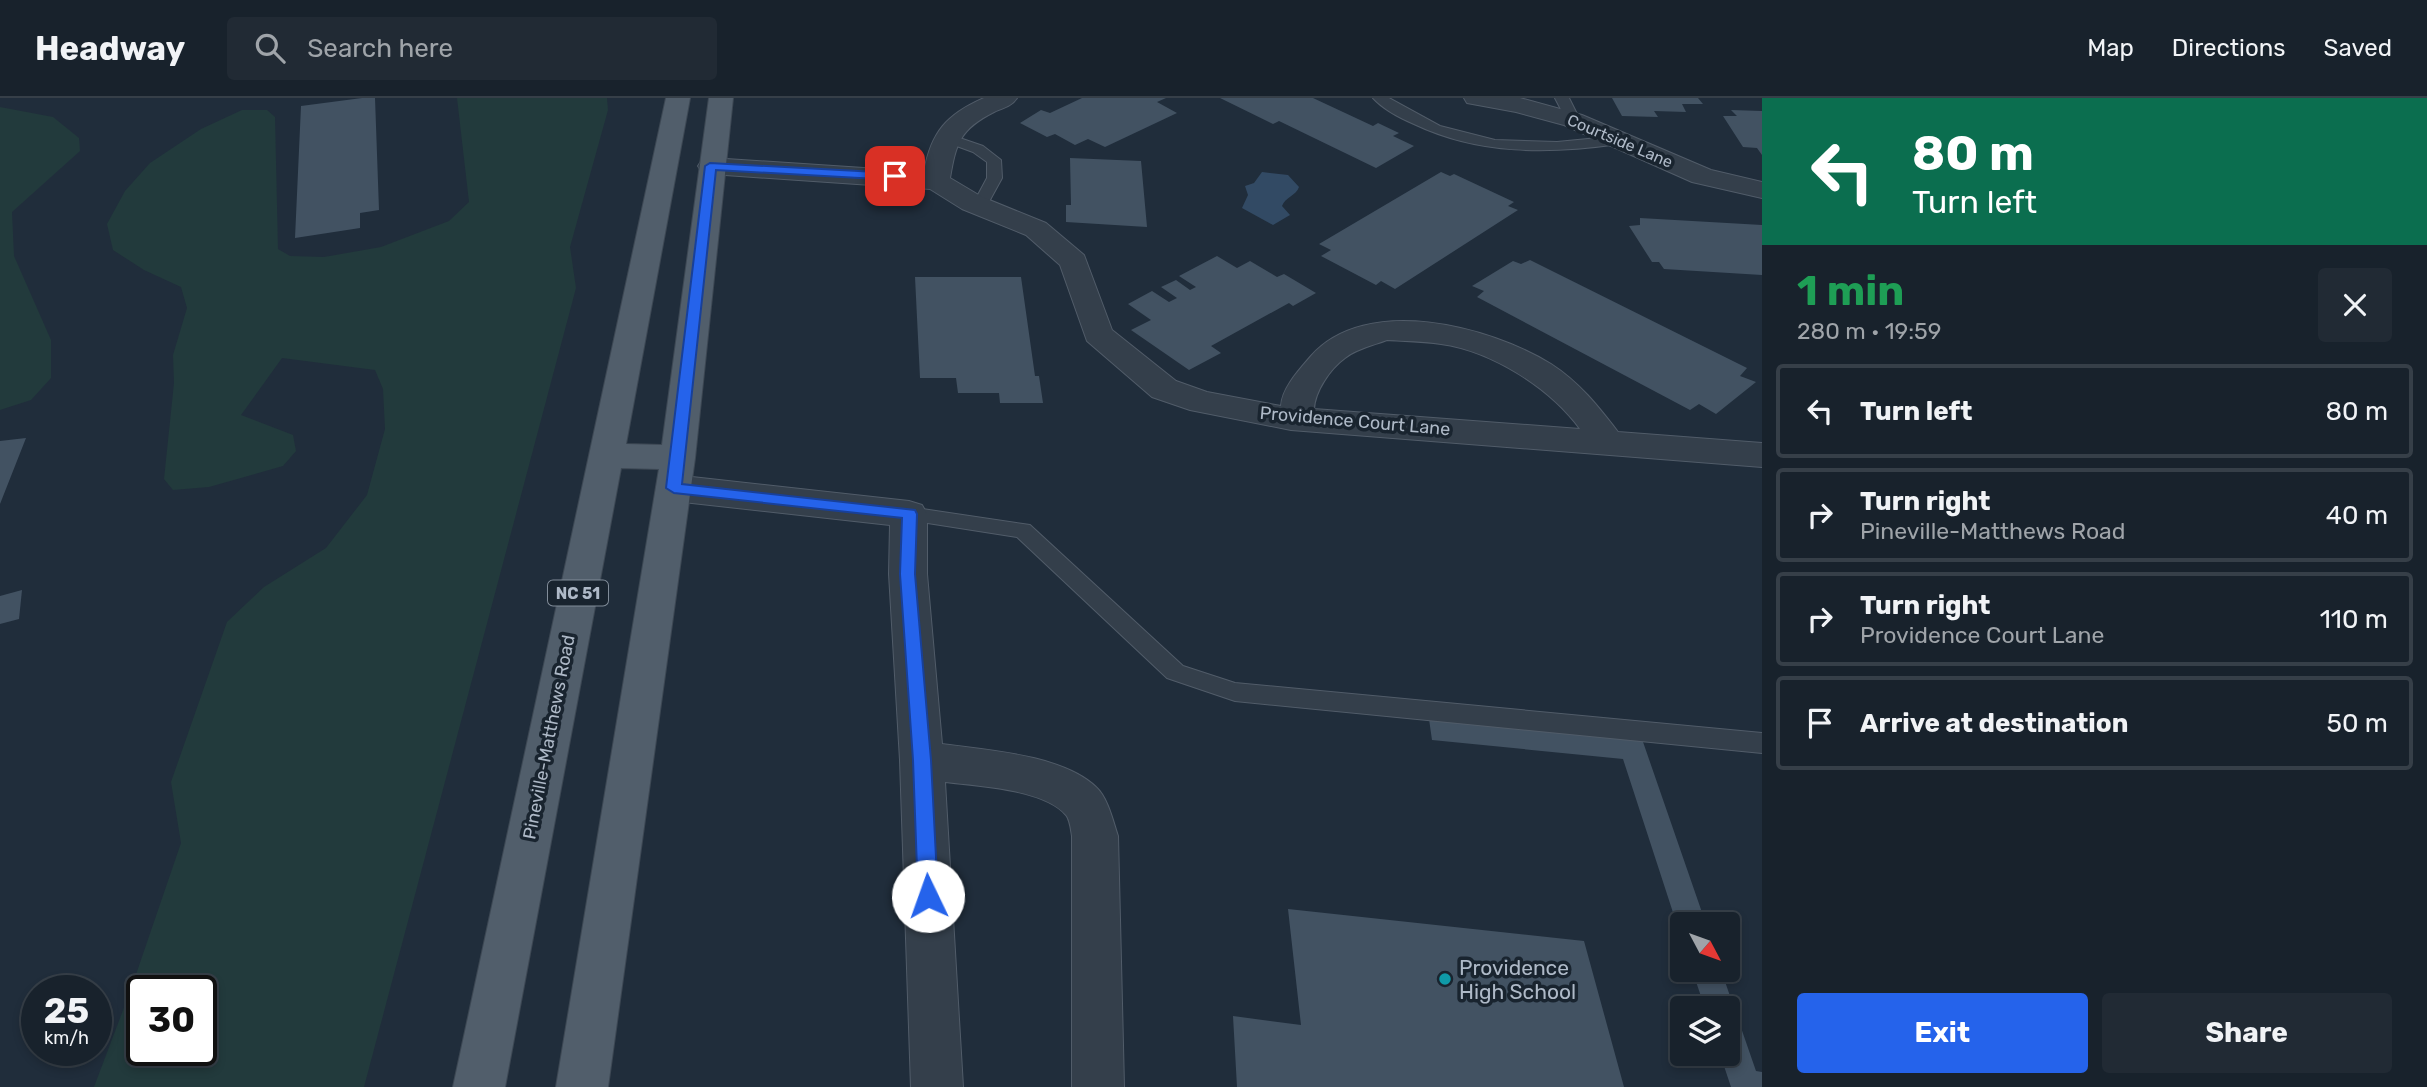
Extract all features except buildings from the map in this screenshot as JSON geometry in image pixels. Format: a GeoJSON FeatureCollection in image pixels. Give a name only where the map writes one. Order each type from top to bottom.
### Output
{"type":"FeatureCollection","features":[{"type":"Feature","properties":{"kind":"main road","name":"Pineville-Matthews Road"},"geometry":{"type":"LineString","coordinates":[[479,1087],[678,98]]}},
{"type":"Feature","properties":{"kind":"main road"},"geometry":{"type":"LineString","coordinates":[[582,1087],[676,473],[710,166],[721,98]]}},
{"type":"Feature","properties":{"kind":"main road"},"geometry":{"type":"LineString","coordinates":[[606,455],[676,473]]}},
{"type":"Feature","properties":{"kind":"street"},"geometry":{"type":"LineString","coordinates":[[936,181],[944,143],[948,138],[969,114],[1005,98]]}},
{"type":"Feature","properties":{"kind":"street","name":"Courtside Lane"},"geometry":{"type":"LineString","coordinates":[[1476,98],[1567,109],[1619,140],[1702,176],[1762,190]]}},
{"type":"Feature","properties":{"kind":"street","name":"Providence Court Lane"},"geometry":{"type":"LineString","coordinates":[[710,166],[936,181],[980,206],[1036,229],[1074,261],[1098,334],[1164,389],[1202,402],[1297,419],[1762,455]]}},
{"type":"Feature","properties":{"kind":"street"},"geometry":{"type":"LineString","coordinates":[[1297,419],[1298,398],[1310,378],[1334,350],[1383,330],[1445,334],[1490,348],[1539,371],[1576,400],[1607,442]]}},
{"type":"Feature","properties":{"kind":"street"},"geometry":{"type":"LineString","coordinates":[[676,473],[909,514],[908,574],[922,760],[937,1087]]}},
{"type":"Feature","properties":{"kind":"street"},"geometry":{"type":"LineString","coordinates":[[922,760],[1039,778],[1065,789],[1083,803],[1095,836],[1098,1087]]}},
{"type":"Feature","properties":{"kind":"lane"},"geometry":{"type":"LineString","coordinates":[[1380,98],[1420,122],[1487,143],[1551,149],[1575,148],[1619,140]]}},
{"type":"Feature","properties":{"kind":"lane"},"geometry":{"type":"LineString","coordinates":[[948,138],[980,149],[994,161],[998,169],[996,179],[980,206]]}},
{"type":"Feature","properties":{"kind":"lane"},"geometry":{"type":"LineString","coordinates":[[909,514],[1023,530],[1175,672],[1235,692],[1762,743]]}},
{"type":"Feature","properties":{"kind":"green space"},"geometry":{"type":"Polygon","coordinates":[[[457,98],[607,98],[608,110],[570,247],[576,288],[364,1087],[94,1087],[102,1066],[112,1066],[112,1039],[126,1002],[126,1066],[217,1066],[217,975],[136,975],[181,843],[171,782],[227,622],[264,587],[326,548],[367,495],[385,429],[383,389],[375,370],[282,358],[241,415],[293,435],[296,451],[283,466],[209,487],[173,490],[164,479],[174,383],[173,355],[187,308],[181,287],[144,270],[113,250],[107,224],[125,191],[150,163],[201,129],[242,110],[267,110],[275,117],[278,249],[290,256],[324,257],[381,247],[449,221],[469,202],[457,98]]]}},
{"type":"Feature","properties":{"kind":"green space"},"geometry":{"type":"Polygon","coordinates":[[[0,107],[53,117],[79,138],[80,151],[12,212],[14,256],[51,340],[51,378],[31,400],[0,410],[0,107]]]}},
{"type":"Feature","properties":{"kind":"water"},"geometry":{"type":"Polygon","coordinates":[[[1262,172],[1288,175],[1299,187],[1282,206],[1290,215],[1273,225],[1242,208],[1248,195],[1245,186],[1254,183],[1262,172]]]}},
{"type":"Feature","properties":{"kind":"place","name":"Providence High School"},"geometry":{"type":"Point","coordinates":[1445,979]}},
{"type":"Feature","properties":{"kind":"route"},"geometry":{"type":"LineString","coordinates":[[895,176],[710,166],[674,488],[909,514],[908,574],[922,760],[928,896]]}}]}
